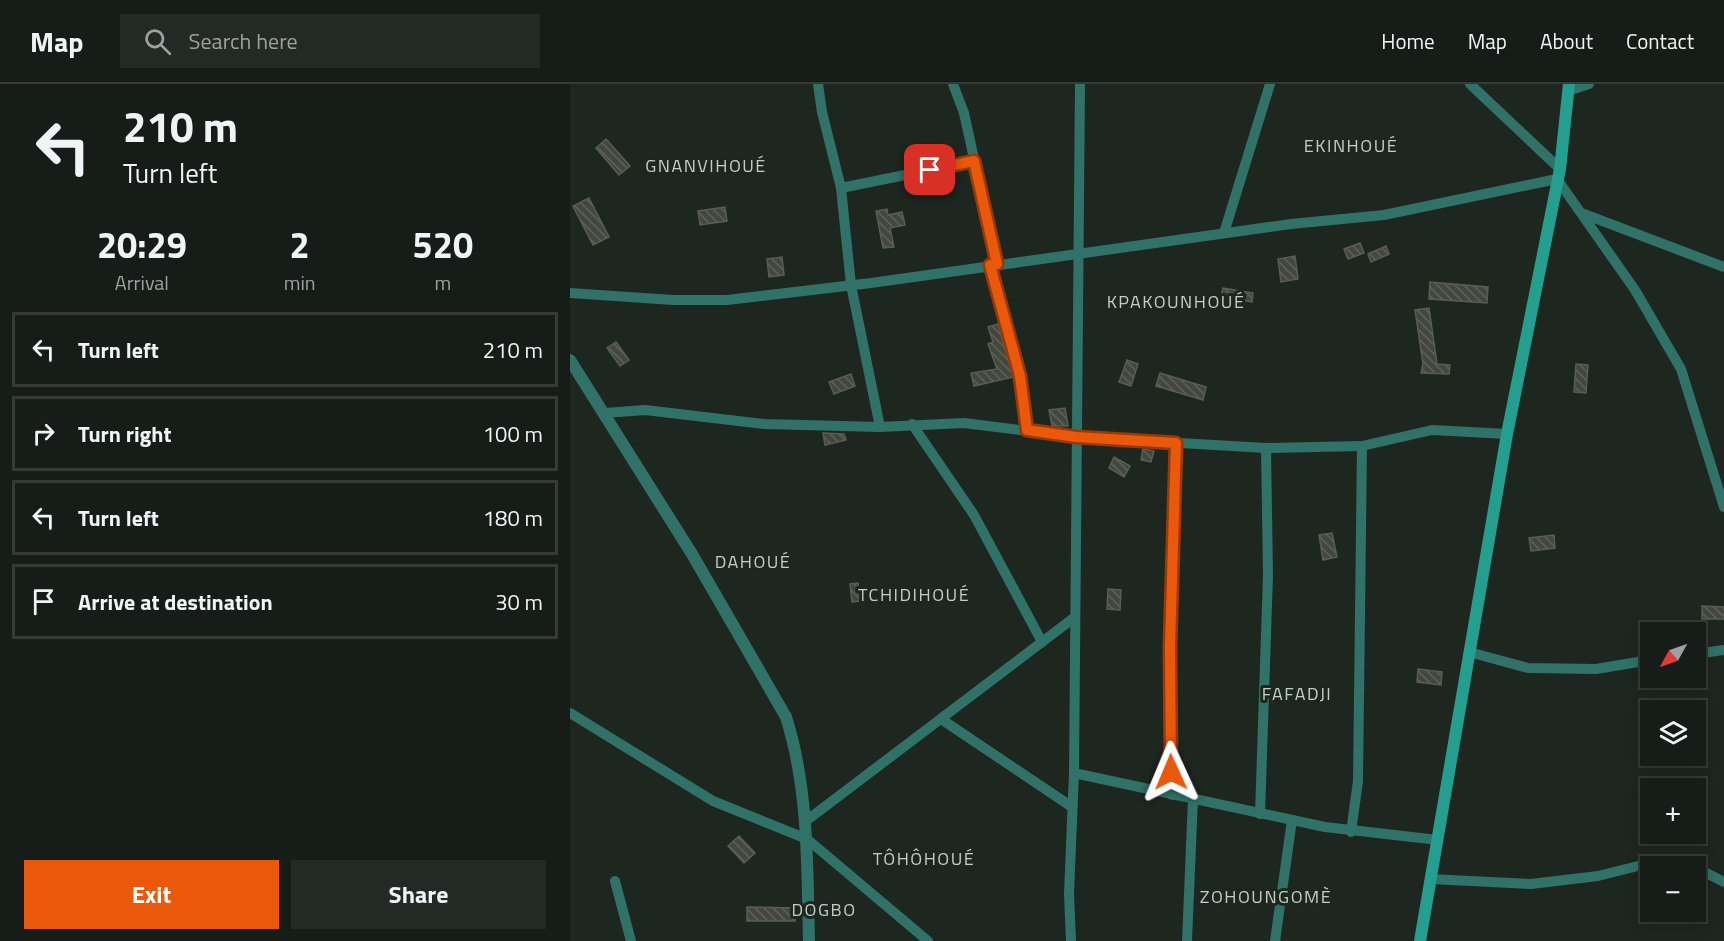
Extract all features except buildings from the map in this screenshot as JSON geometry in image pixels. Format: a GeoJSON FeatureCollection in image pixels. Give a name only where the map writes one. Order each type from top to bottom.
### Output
{"type":"FeatureCollection","features":[{"type":"Feature","properties":{"kind":"main road"},"geometry":{"type":"LineString","coordinates":[[1420,941],[1507,434],[1559,174],[1568,87]]}},
{"type":"Feature","properties":{"kind":"street"},"geometry":{"type":"LineString","coordinates":[[818,84],[822,112],[842,188],[851,285],[880,427]]}},
{"type":"Feature","properties":{"kind":"street"},"geometry":{"type":"LineString","coordinates":[[953,84],[964,113],[993,265],[1020,376],[1027,430]]}},
{"type":"Feature","properties":{"kind":"street"},"geometry":{"type":"LineString","coordinates":[[1071,941],[1069,894],[1074,773],[1080,84]]}},
{"type":"Feature","properties":{"kind":"street"},"geometry":{"type":"LineString","coordinates":[[1224,233],[1270,84]]}},
{"type":"Feature","properties":{"kind":"street"},"geometry":{"type":"LineString","coordinates":[[1470,84],[1559,174],[1635,290],[1681,369],[1724,507]]}},
{"type":"Feature","properties":{"kind":"street"},"geometry":{"type":"LineString","coordinates":[[1568,87],[1589,84]]}},
{"type":"Feature","properties":{"kind":"street"},"geometry":{"type":"LineString","coordinates":[[842,188],[974,161]]}},
{"type":"Feature","properties":{"kind":"street"},"geometry":{"type":"LineString","coordinates":[[570,293],[674,300],[727,300],[1224,233],[1384,215],[1559,174]]}},
{"type":"Feature","properties":{"kind":"street"},"geometry":{"type":"LineString","coordinates":[[1584,214],[1724,267]]}},
{"type":"Feature","properties":{"kind":"street"},"geometry":{"type":"LineString","coordinates":[[570,360],[698,565],[786,717],[795,746],[806,821],[808,941]]}},
{"type":"Feature","properties":{"kind":"street"},"geometry":{"type":"LineString","coordinates":[[605,414],[645,410],[764,424],[880,427],[964,423],[1076,437],[1266,448],[1362,446],[1432,430],[1507,434]]}},
{"type":"Feature","properties":{"kind":"street"},"geometry":{"type":"LineString","coordinates":[[912,424],[974,515],[1042,642]]}},
{"type":"Feature","properties":{"kind":"street"},"geometry":{"type":"LineString","coordinates":[[1172,795],[1170,647],[1176,443]]}},
{"type":"Feature","properties":{"kind":"street"},"geometry":{"type":"LineString","coordinates":[[1351,832],[1358,781],[1362,446]]}},
{"type":"Feature","properties":{"kind":"street"},"geometry":{"type":"LineString","coordinates":[[1260,814],[1268,575],[1266,448]]}},
{"type":"Feature","properties":{"kind":"street"},"geometry":{"type":"LineString","coordinates":[[806,821],[1075,617]]}},
{"type":"Feature","properties":{"kind":"street"},"geometry":{"type":"LineString","coordinates":[[1706,652],[1724,650]]}},
{"type":"Feature","properties":{"kind":"street"},"geometry":{"type":"LineString","coordinates":[[1469,652],[1528,668],[1596,669],[1640,662]]}},
{"type":"Feature","properties":{"kind":"street"},"geometry":{"type":"LineString","coordinates":[[571,714],[713,801],[807,839],[928,941]]}},
{"type":"Feature","properties":{"kind":"street"},"geometry":{"type":"LineString","coordinates":[[941,719],[1072,807]]}},
{"type":"Feature","properties":{"kind":"street"},"geometry":{"type":"LineString","coordinates":[[1074,773],[1351,832],[1438,840]]}},
{"type":"Feature","properties":{"kind":"street"},"geometry":{"type":"LineString","coordinates":[[1187,941],[1193,799]]}},
{"type":"Feature","properties":{"kind":"street"},"geometry":{"type":"LineString","coordinates":[[1275,941],[1292,820]]}},
{"type":"Feature","properties":{"kind":"street"},"geometry":{"type":"LineString","coordinates":[[1430,879],[1531,884],[1599,876],[1662,860],[1687,863],[1724,882]]}},
{"type":"Feature","properties":{"kind":"street"},"geometry":{"type":"LineString","coordinates":[[615,881],[631,941]]}},
{"type":"Feature","properties":{"kind":"district","name":"EKINHOUÉ"},"geometry":{"type":"Point","coordinates":[1351,145]}},
{"type":"Feature","properties":{"kind":"district","name":"GNANVIHOUÉ"},"geometry":{"type":"Point","coordinates":[706,165]}},
{"type":"Feature","properties":{"kind":"district","name":"KPAKOUNHOUÉ"},"geometry":{"type":"Point","coordinates":[1176,301]}},
{"type":"Feature","properties":{"kind":"district","name":"DAHOUÉ"},"geometry":{"type":"Point","coordinates":[753,561]}},
{"type":"Feature","properties":{"kind":"district","name":"TCHIDIHOUÉ"},"geometry":{"type":"Point","coordinates":[914,594]}},
{"type":"Feature","properties":{"kind":"district","name":"FAFADJI"},"geometry":{"type":"Point","coordinates":[1297,693]}},
{"type":"Feature","properties":{"kind":"district","name":"TÔHÔHOUÉ"},"geometry":{"type":"Point","coordinates":[924,858]}},
{"type":"Feature","properties":{"kind":"district","name":"ZOHOUNGOMÈ"},"geometry":{"type":"Point","coordinates":[1266,896]}},
{"type":"Feature","properties":{"kind":"district","name":"DOGBO"},"geometry":{"type":"Point","coordinates":[824,909]}},
{"type":"Feature","properties":{"kind":"route"},"geometry":{"type":"LineString","coordinates":[[930,170],[974,161],[997,264],[990,265],[1020,376],[1027,430],[1076,437],[1176,443],[1170,647],[1171,772]]}}]}
